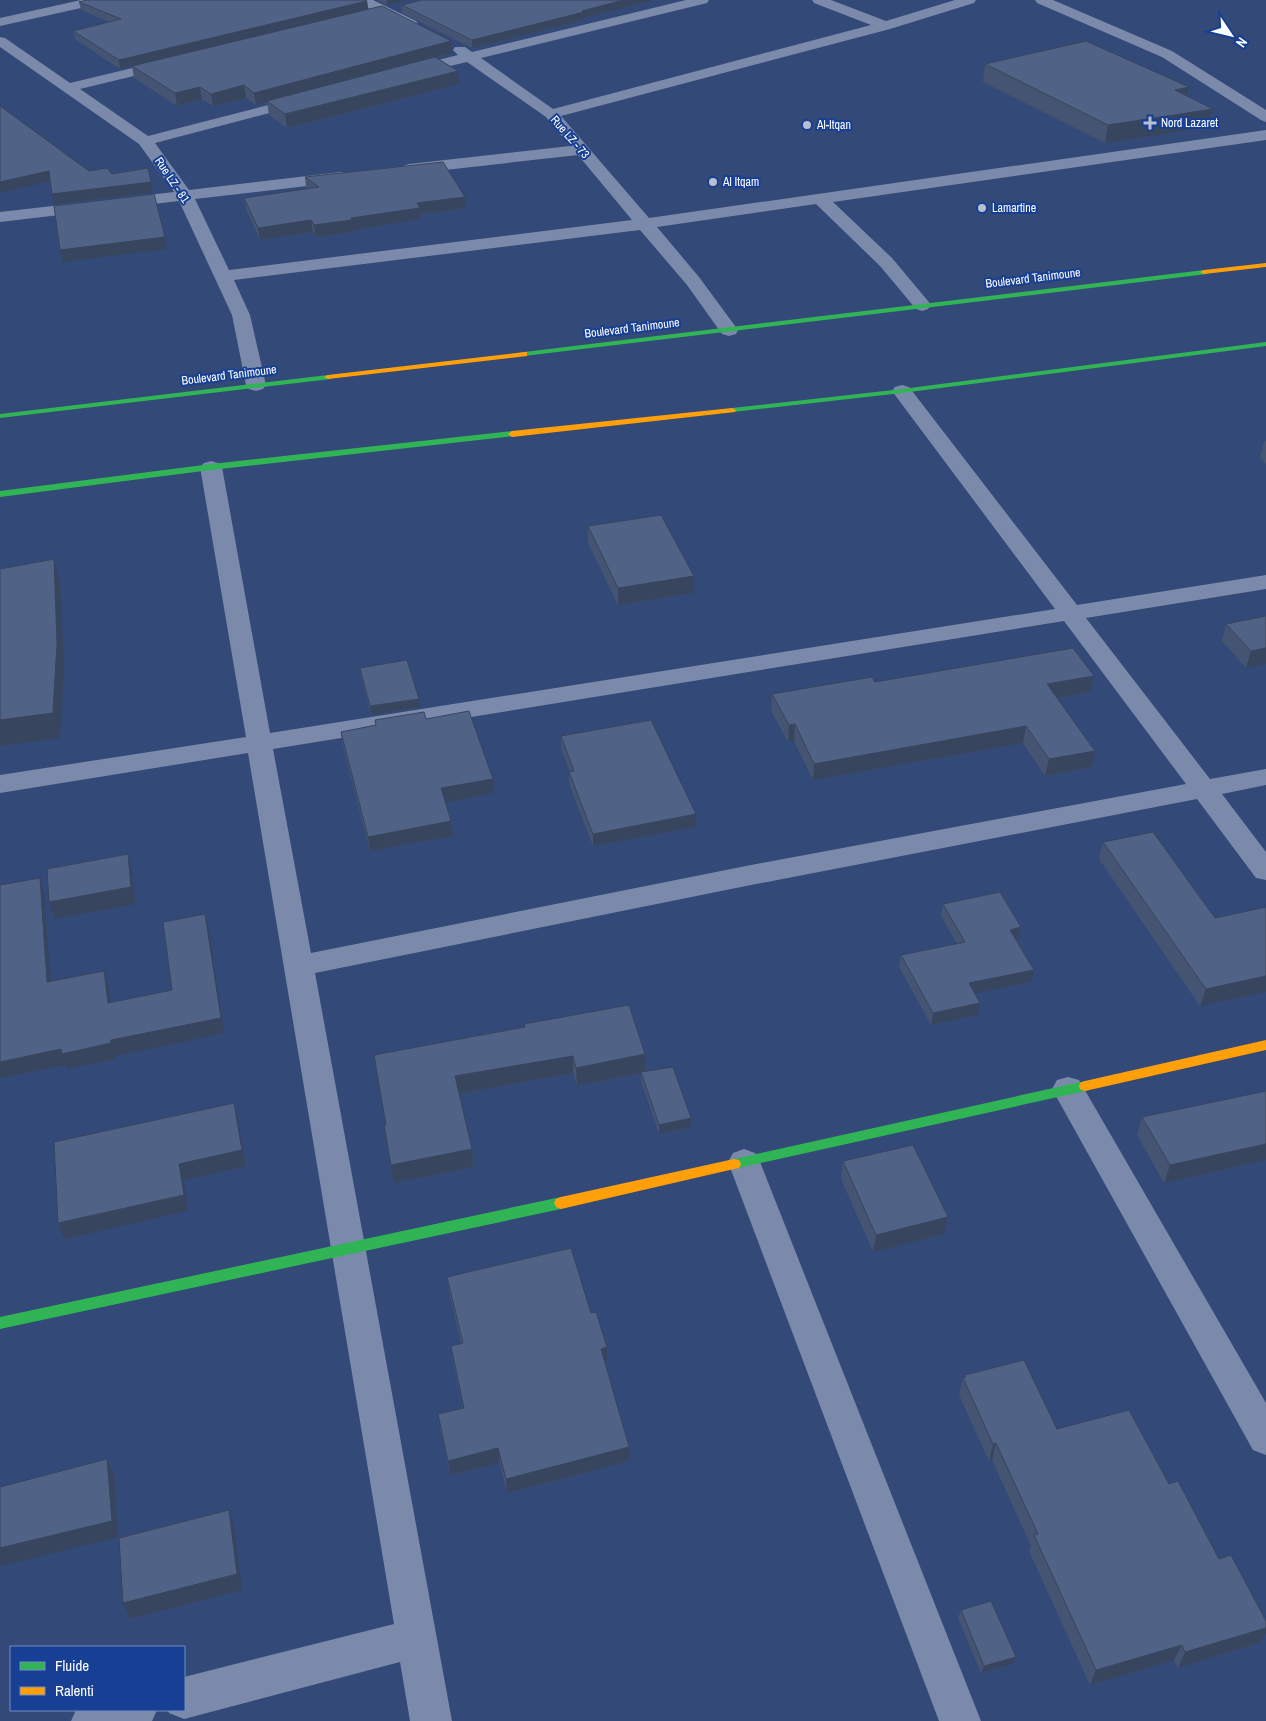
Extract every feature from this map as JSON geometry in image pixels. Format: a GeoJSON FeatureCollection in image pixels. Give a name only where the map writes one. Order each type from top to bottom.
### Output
{"type":"FeatureCollection","features":[{"type":"Feature","properties":{"kind":"main road","name":"Boulevard Tanimoune"},"geometry":{"type":"LineString","coordinates":[[0,416],[730,330],[1266,264]]}},
{"type":"Feature","properties":{"kind":"main road"},"geometry":{"type":"LineString","coordinates":[[0,494],[211,467],[902,391],[1266,344]]}},
{"type":"Feature","properties":{"kind":"main road"},"geometry":{"type":"LineString","coordinates":[[0,1323],[539,1208],[1266,1045]]}},
{"type":"Feature","properties":{"kind":"street"},"geometry":{"type":"LineString","coordinates":[[0,22],[99,0]]}},
{"type":"Feature","properties":{"kind":"street"},"geometry":{"type":"LineString","coordinates":[[363,0],[428,33]]}},
{"type":"Feature","properties":{"kind":"street"},"geometry":{"type":"LineString","coordinates":[[639,0],[663,10]]}},
{"type":"Feature","properties":{"kind":"street"},"geometry":{"type":"LineString","coordinates":[[393,76],[470,55],[702,0]]}},
{"type":"Feature","properties":{"kind":"street"},"geometry":{"type":"LineString","coordinates":[[819,0],[884,26]]}},
{"type":"Feature","properties":{"kind":"street"},"geometry":{"type":"LineString","coordinates":[[551,114],[884,26],[969,0]]}},
{"type":"Feature","properties":{"kind":"street"},"geometry":{"type":"LineString","coordinates":[[1042,0],[1167,54],[1266,117]]}},
{"type":"Feature","properties":{"kind":"street"},"geometry":{"type":"LineString","coordinates":[[367,16],[404,7]]}},
{"type":"Feature","properties":{"kind":"street","name":"Rue LZ - 81"},"geometry":{"type":"LineString","coordinates":[[0,41],[145,141],[184,194],[241,315],[256,385]]}},
{"type":"Feature","properties":{"kind":"street","name":"Rue LZ - 73"},"geometry":{"type":"LineString","coordinates":[[445,42],[470,55],[551,114],[693,281],[730,330]]}},
{"type":"Feature","properties":{"kind":"street"},"geometry":{"type":"LineString","coordinates":[[66,88],[183,60]]}},
{"type":"Feature","properties":{"kind":"street"},"geometry":{"type":"LineString","coordinates":[[145,141],[317,96]]}},
{"type":"Feature","properties":{"kind":"street"},"geometry":{"type":"LineString","coordinates":[[223,276],[645,224],[1266,135]]}},
{"type":"Feature","properties":{"kind":"street"},"geometry":{"type":"LineString","coordinates":[[393,171],[581,150]]}},
{"type":"Feature","properties":{"kind":"street"},"geometry":{"type":"LineString","coordinates":[[0,217],[353,175]]}},
{"type":"Feature","properties":{"kind":"street"},"geometry":{"type":"LineString","coordinates":[[820,199],[886,262],[922,306]]}},
{"type":"Feature","properties":{"kind":"street"},"geometry":{"type":"LineString","coordinates":[[902,391],[1266,871]]}},
{"type":"Feature","properties":{"kind":"street"},"geometry":{"type":"LineString","coordinates":[[211,467],[432,1721]]}},
{"type":"Feature","properties":{"kind":"street"},"geometry":{"type":"LineString","coordinates":[[0,784],[1266,582]]}},
{"type":"Feature","properties":{"kind":"street"},"geometry":{"type":"LineString","coordinates":[[299,966],[751,875],[1266,777]]}},
{"type":"Feature","properties":{"kind":"street"},"geometry":{"type":"LineString","coordinates":[[1068,1089],[1266,1438]]}},
{"type":"Feature","properties":{"kind":"street"},"geometry":{"type":"LineString","coordinates":[[744,1162],[960,1721]]}},
{"type":"Feature","properties":{"kind":"street"},"geometry":{"type":"LineString","coordinates":[[185,1698],[417,1638]]}},
{"type":"Feature","properties":{"kind":"street"},"geometry":{"type":"LineString","coordinates":[[92,1721],[132,1711]]}},
{"type":"Feature","properties":{"kind":"building"},"geometry":{"type":"Polygon","coordinates":[[[87,0],[367,1],[119,60],[73,31],[121,19],[79,2],[87,0]]]}},
{"type":"Feature","properties":{"kind":"building"},"geometry":{"type":"Polygon","coordinates":[[[422,0],[624,0],[472,40],[402,5],[422,0]]]}},
{"type":"Feature","properties":{"kind":"building"},"geometry":{"type":"Polygon","coordinates":[[[382,6],[451,41],[254,93],[244,85],[211,94],[200,87],[175,93],[132,66],[382,6]]]}},
{"type":"Feature","properties":{"kind":"building"},"geometry":{"type":"Polygon","coordinates":[[[1086,41],[1189,87],[1175,90],[1213,109],[1108,125],[985,64],[1086,41]]]}},
{"type":"Feature","properties":{"kind":"building"},"geometry":{"type":"Polygon","coordinates":[[[435,57],[458,71],[285,114],[267,101],[435,57]]]}},
{"type":"Feature","properties":{"kind":"building"},"geometry":{"type":"Polygon","coordinates":[[[0,106],[89,171],[107,168],[112,174],[148,168],[151,182],[52,194],[49,171],[0,182],[0,106]]]}},
{"type":"Feature","properties":{"kind":"building"},"geometry":{"type":"Polygon","coordinates":[[[443,162],[465,197],[417,203],[420,208],[351,218],[352,220],[314,225],[311,220],[258,228],[244,198],[319,187],[305,177],[443,162]]]}},
{"type":"Feature","properties":{"kind":"building"},"geometry":{"type":"Polygon","coordinates":[[[154,194],[165,237],[60,250],[54,206],[154,194]]]}},
{"type":"Feature","properties":{"kind":"building"},"geometry":{"type":"Polygon","coordinates":[[[661,515],[694,576],[618,588],[588,526],[661,515]]]}},
{"type":"Feature","properties":{"kind":"building"},"geometry":{"type":"Polygon","coordinates":[[[54,559],[57,643],[53,713],[0,720],[0,569],[54,559]]]}},
{"type":"Feature","properties":{"kind":"building"},"geometry":{"type":"Polygon","coordinates":[[[1266,616],[1266,648],[1251,651],[1226,624],[1266,616]]]}},
{"type":"Feature","properties":{"kind":"building"},"geometry":{"type":"Polygon","coordinates":[[[1073,648],[1094,676],[1047,684],[1095,751],[1049,759],[1026,726],[814,764],[795,724],[789,725],[772,694],[872,677],[875,682],[1073,648]]]}},
{"type":"Feature","properties":{"kind":"building"},"geometry":{"type":"Polygon","coordinates":[[[407,660],[419,699],[370,706],[360,668],[407,660]]]}},
{"type":"Feature","properties":{"kind":"building"},"geometry":{"type":"Polygon","coordinates":[[[469,711],[493,779],[441,788],[451,821],[368,837],[341,732],[376,725],[375,720],[424,712],[426,719],[469,711]]]}},
{"type":"Feature","properties":{"kind":"building"},"geometry":{"type":"Polygon","coordinates":[[[651,720],[696,814],[593,834],[569,772],[574,771],[561,736],[651,720]]]}},
{"type":"Feature","properties":{"kind":"building"},"geometry":{"type":"Polygon","coordinates":[[[1153,832],[1215,918],[1266,907],[1266,976],[1206,989],[1103,842],[1153,832]]]}},
{"type":"Feature","properties":{"kind":"building"},"geometry":{"type":"Polygon","coordinates":[[[128,854],[131,887],[49,902],[47,869],[128,854]]]}},
{"type":"Feature","properties":{"kind":"building"},"geometry":{"type":"Polygon","coordinates":[[[40,878],[47,982],[104,971],[108,1003],[172,990],[163,922],[205,914],[221,1018],[111,1040],[111,1043],[62,1054],[61,1049],[0,1062],[0,885],[40,878]]]}},
{"type":"Feature","properties":{"kind":"building"},"geometry":{"type":"Polygon","coordinates":[[[1000,892],[1021,927],[1010,930],[1034,970],[969,983],[980,1003],[933,1013],[901,955],[965,942],[943,904],[1000,892]]]}},
{"type":"Feature","properties":{"kind":"building"},"geometry":{"type":"Polygon","coordinates":[[[629,1005],[645,1054],[576,1068],[573,1056],[455,1076],[472,1149],[391,1165],[374,1055],[525,1027],[524,1024],[629,1005]]]}},
{"type":"Feature","properties":{"kind":"building"},"geometry":{"type":"Polygon","coordinates":[[[673,1067],[691,1118],[659,1125],[641,1072],[673,1067]]]}},
{"type":"Feature","properties":{"kind":"building"},"geometry":{"type":"Polygon","coordinates":[[[1266,1091],[1266,1144],[1170,1165],[1142,1117],[1266,1091]]]}},
{"type":"Feature","properties":{"kind":"building"},"geometry":{"type":"Polygon","coordinates":[[[234,1103],[242,1150],[179,1164],[184,1195],[58,1223],[54,1142],[234,1103]]]}},
{"type":"Feature","properties":{"kind":"building"},"geometry":{"type":"Polygon","coordinates":[[[913,1145],[948,1217],[876,1235],[843,1161],[913,1145]]]}},
{"type":"Feature","properties":{"kind":"building"},"geometry":{"type":"Polygon","coordinates":[[[571,1248],[591,1313],[596,1312],[607,1347],[601,1349],[629,1447],[506,1479],[498,1448],[448,1461],[438,1414],[464,1408],[451,1346],[463,1343],[447,1277],[571,1248]]]}},
{"type":"Feature","properties":{"kind":"building"},"geometry":{"type":"Polygon","coordinates":[[[1024,1360],[1057,1429],[1129,1410],[1169,1484],[1178,1481],[1219,1559],[1231,1555],[1266,1621],[1266,1628],[1185,1652],[1182,1645],[1096,1670],[1034,1535],[1038,1534],[996,1443],[993,1444],[963,1378],[966,1377],[965,1375],[1024,1360]]]}},
{"type":"Feature","properties":{"kind":"building"},"geometry":{"type":"Polygon","coordinates":[[[107,1459],[112,1521],[0,1548],[0,1487],[107,1459]]]}},
{"type":"Feature","properties":{"kind":"building"},"geometry":{"type":"Polygon","coordinates":[[[229,1510],[237,1574],[123,1603],[119,1538],[229,1510]]]}},
{"type":"Feature","properties":{"kind":"building"},"geometry":{"type":"Polygon","coordinates":[[[991,1601],[1016,1657],[984,1666],[961,1610],[991,1601]]]}},
{"type":"Feature","properties":{"kind":"traffic: fast"},"geometry":{"type":"LineString","coordinates":[[524,354],[1204,272]]}},
{"type":"Feature","properties":{"kind":"traffic: fast"},"geometry":{"type":"LineString","coordinates":[[732,410],[902,391],[1266,344]]}},
{"type":"Feature","properties":{"kind":"traffic: fast"},"geometry":{"type":"LineString","coordinates":[[0,416],[328,377]]}},
{"type":"Feature","properties":{"kind":"traffic: fast"},"geometry":{"type":"LineString","coordinates":[[0,494],[211,467],[512,434]]}},
{"type":"Feature","properties":{"kind":"traffic: fast"},"geometry":{"type":"LineString","coordinates":[[734,1164],[1085,1086]]}},
{"type":"Feature","properties":{"kind":"traffic: fast"},"geometry":{"type":"LineString","coordinates":[[0,1323],[561,1203]]}},
{"type":"Feature","properties":{"kind":"traffic: slow"},"geometry":{"type":"LineString","coordinates":[[1204,272],[1266,265]]}},
{"type":"Feature","properties":{"kind":"traffic: slow"},"geometry":{"type":"LineString","coordinates":[[328,377],[524,354]]}},
{"type":"Feature","properties":{"kind":"traffic: slow"},"geometry":{"type":"LineString","coordinates":[[512,434],[732,410]]}},
{"type":"Feature","properties":{"kind":"traffic: slow"},"geometry":{"type":"LineString","coordinates":[[1085,1086],[1266,1045]]}},
{"type":"Feature","properties":{"kind":"traffic: slow"},"geometry":{"type":"LineString","coordinates":[[561,1203],[734,1164]]}},
{"type":"Feature","properties":{"kind":"place","name":"Nord Lazaret"},"geometry":{"type":"Point","coordinates":[1150,123]}},
{"type":"Feature","properties":{"kind":"place","name":"Al-Itqan"},"geometry":{"type":"Point","coordinates":[807,125]}},
{"type":"Feature","properties":{"kind":"place","name":"Al Itqam"},"geometry":{"type":"Point","coordinates":[713,182]}},
{"type":"Feature","properties":{"kind":"place","name":"Lamartine"},"geometry":{"type":"Point","coordinates":[982,208]}}]}
